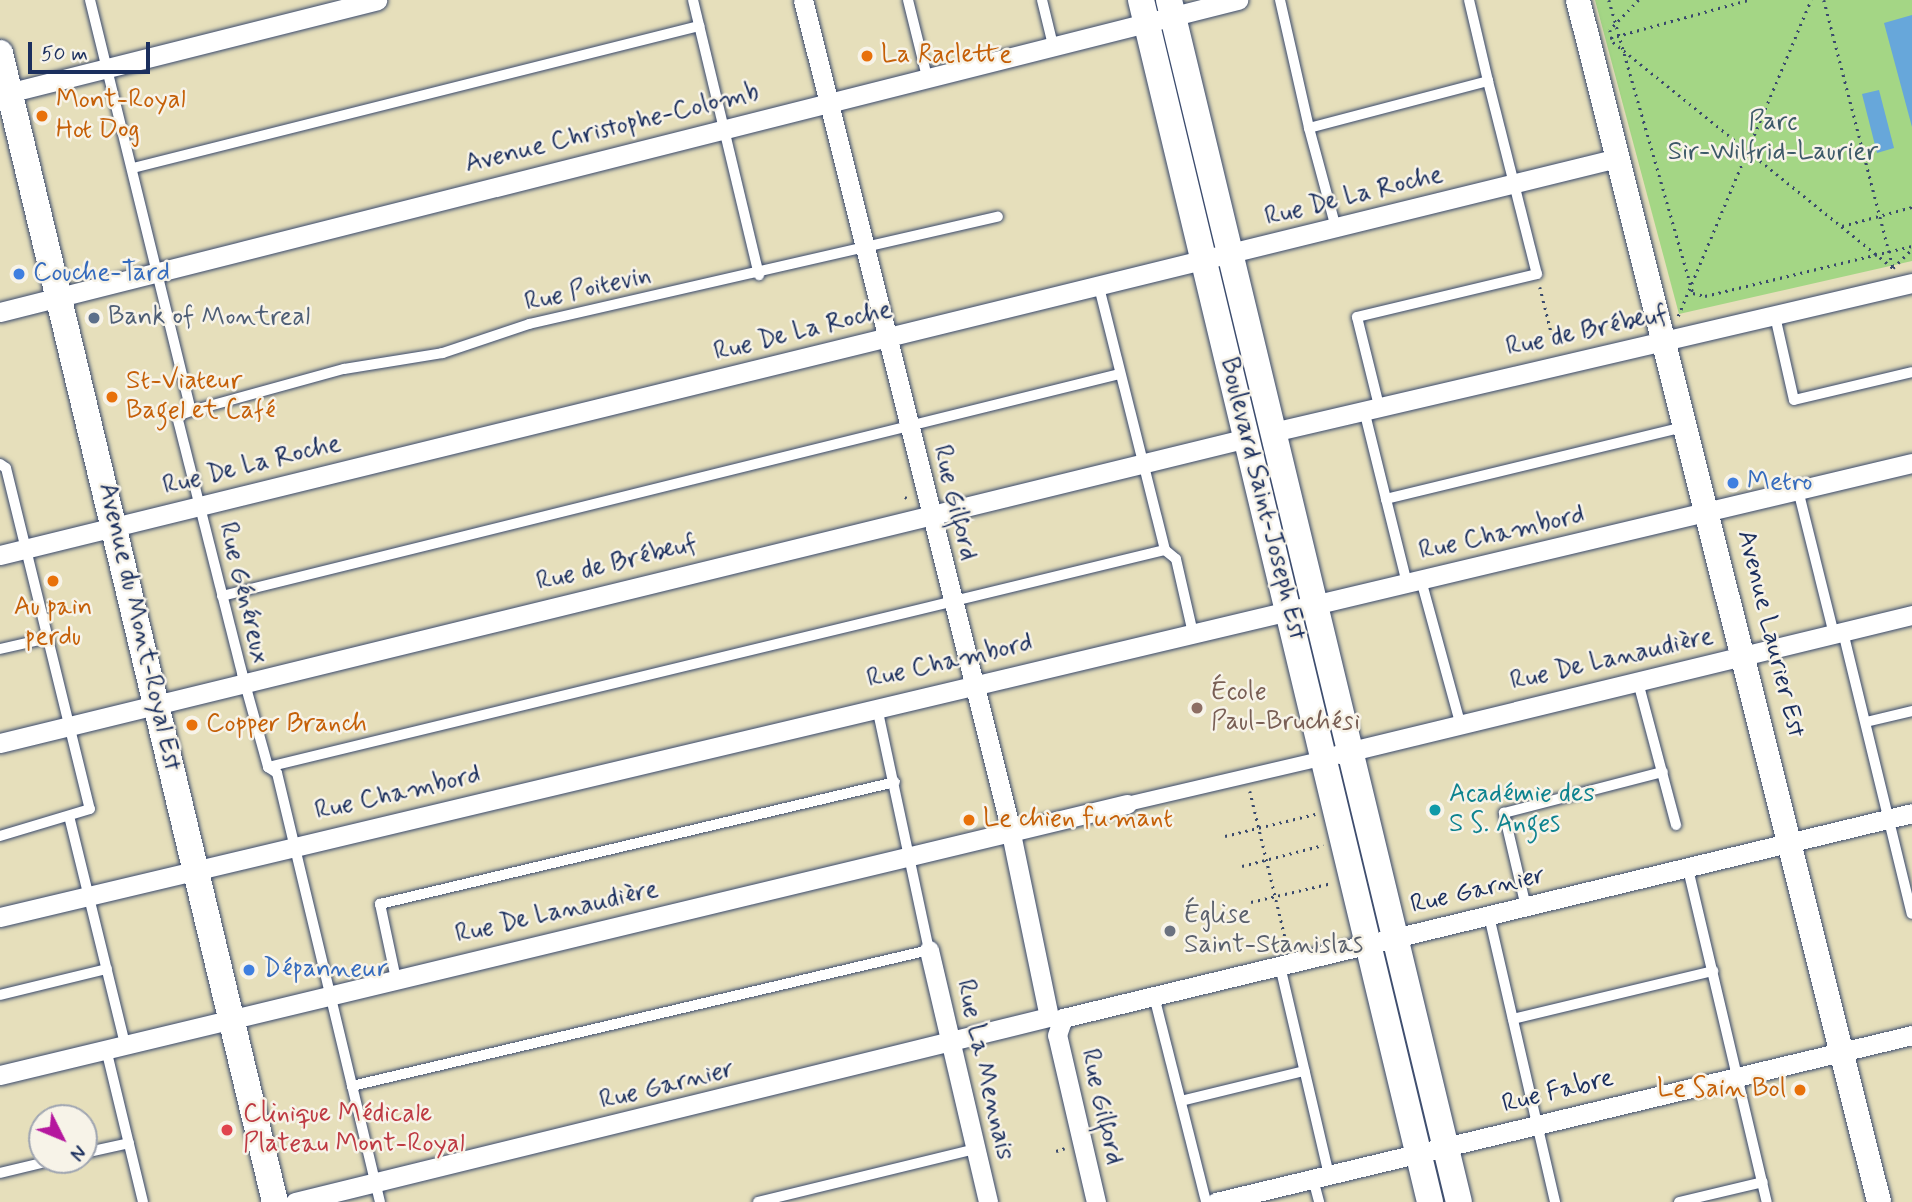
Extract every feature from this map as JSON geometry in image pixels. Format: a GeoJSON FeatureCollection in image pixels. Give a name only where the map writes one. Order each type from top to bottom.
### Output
{"type":"FeatureCollection","features":[{"type":"Feature","properties":{"kind":"main road","name":"Boulevard Saint-Joseph Est"},"geometry":{"type":"LineString","coordinates":[[1172,9],[1273,432],[1303,608],[1324,758],[1430,1202]]}},
{"type":"Feature","properties":{"kind":"main road","name":"Boulevard Saint-Joseph Est"},"geometry":{"type":"LineString","coordinates":[[1143,10],[1247,438],[1350,751],[1459,1202]]}},
{"type":"Feature","properties":{"kind":"main road","name":"Avenue du Mont-Royal Est"},"geometry":{"type":"LineString","coordinates":[[0,53],[5,94],[159,703],[194,870],[275,1202]]}},
{"type":"Feature","properties":{"kind":"street"},"geometry":{"type":"LineString","coordinates":[[5,94],[377,0]]}},
{"type":"Feature","properties":{"kind":"street","name":"Rue Gilford"},"geometry":{"type":"LineString","coordinates":[[803,0],[1010,832],[1096,1202]]}},
{"type":"Feature","properties":{"kind":"street","name":"Avenue Christophe-Colomb"},"geometry":{"type":"LineString","coordinates":[[0,312],[1053,45],[1143,10],[1238,0]]}},
{"type":"Feature","properties":{"kind":"street","name":"Avenue Laurier Est"},"geometry":{"type":"LineString","coordinates":[[1578,0],[1667,340],[1879,1202]]}},
{"type":"Feature","properties":{"kind":"street","name":"Rue De La Roche"},"geometry":{"type":"LineString","coordinates":[[0,555],[1618,158]]}},
{"type":"Feature","properties":{"kind":"street","name":"Rue de Brébeuf"},"geometry":{"type":"LineString","coordinates":[[1273,432],[1912,283]]}},
{"type":"Feature","properties":{"kind":"street","name":"Rue de Brébeuf"},"geometry":{"type":"LineString","coordinates":[[0,743],[244,681],[1247,438]]}},
{"type":"Feature","properties":{"kind":"street","name":"Rue Chambord"},"geometry":{"type":"LineString","coordinates":[[0,917],[972,683],[1303,608],[1912,463]]}},
{"type":"Feature","properties":{"kind":"street","name":"Rue De Lanaudière"},"geometry":{"type":"LineString","coordinates":[[1324,758],[1912,615]]}},
{"type":"Feature","properties":{"kind":"street"},"geometry":{"type":"LineString","coordinates":[[1127,804],[1324,758]]}},
{"type":"Feature","properties":{"kind":"street","name":"Rue De Lanaudière"},"geometry":{"type":"LineString","coordinates":[[0,1075],[1127,804]]}},
{"type":"Feature","properties":{"kind":"street","name":"Rue Garnier"},"geometry":{"type":"LineString","coordinates":[[295,1202],[378,1193],[1071,1014],[1688,869],[1912,813]]}},
{"type":"Feature","properties":{"kind":"street","name":"Rue La Mennais"},"geometry":{"type":"LineString","coordinates":[[929,950],[988,1202]]}},
{"type":"Feature","properties":{"kind":"street","name":"Rue Fabre"},"geometry":{"type":"LineString","coordinates":[[1216,1202],[1912,1035]]}},
{"type":"Feature","properties":{"kind":"lane"},"geometry":{"type":"LineString","coordinates":[[90,0],[191,411]]}},
{"type":"Feature","properties":{"kind":"lane"},"geometry":{"type":"LineString","coordinates":[[693,0],[759,275]]}},
{"type":"Feature","properties":{"kind":"lane"},"geometry":{"type":"LineString","coordinates":[[908,0],[927,77]]}},
{"type":"Feature","properties":{"kind":"lane"},"geometry":{"type":"LineString","coordinates":[[1042,0],[1053,45]]}},
{"type":"Feature","properties":{"kind":"lane"},"geometry":{"type":"LineString","coordinates":[[1280,0],[1309,128],[1336,228]]}},
{"type":"Feature","properties":{"kind":"lane"},"geometry":{"type":"LineString","coordinates":[[1460,723],[1385,499],[1357,317],[1537,274],[1469,0]]}},
{"type":"Feature","properties":{"kind":"lane"},"geometry":{"type":"LineString","coordinates":[[133,169],[699,26]]}},
{"type":"Feature","properties":{"kind":"lane"},"geometry":{"type":"LineString","coordinates":[[1309,128],[1488,81]]}},
{"type":"Feature","properties":{"kind":"lane","name":"Rue Poitevin"},"geometry":{"type":"LineString","coordinates":[[191,411],[344,369],[443,353],[529,324],[759,275],[998,217]]}},
{"type":"Feature","properties":{"kind":"lane"},"geometry":{"type":"LineString","coordinates":[[1099,287],[1165,550],[1176,559],[1194,633]]}},
{"type":"Feature","properties":{"kind":"lane"},"geometry":{"type":"LineString","coordinates":[[1775,316],[1794,400],[1912,372]]}},
{"type":"Feature","properties":{"kind":"lane"},"geometry":{"type":"LineString","coordinates":[[222,596],[1119,374]]}},
{"type":"Feature","properties":{"kind":"lane","name":"Rue Généreux"},"geometry":{"type":"LineString","coordinates":[[191,411],[177,416],[268,767],[277,773],[378,1193]]}},
{"type":"Feature","properties":{"kind":"lane"},"geometry":{"type":"LineString","coordinates":[[1385,499],[1688,426]]}},
{"type":"Feature","properties":{"kind":"lane"},"geometry":{"type":"LineString","coordinates":[[0,464],[25,549],[90,809],[70,820],[0,836]]}},
{"type":"Feature","properties":{"kind":"lane"},"geometry":{"type":"LineString","coordinates":[[1798,490],[1866,722],[1912,914]]}},
{"type":"Feature","properties":{"kind":"lane"},"geometry":{"type":"LineString","coordinates":[[268,767],[1165,550]]}},
{"type":"Feature","properties":{"kind":"lane"},"geometry":{"type":"LineString","coordinates":[[0,649],[47,638]]}},
{"type":"Feature","properties":{"kind":"lane"},"geometry":{"type":"LineString","coordinates":[[1638,682],[1676,825]]}},
{"type":"Feature","properties":{"kind":"lane"},"geometry":{"type":"LineString","coordinates":[[352,1086],[929,950],[877,707]]}},
{"type":"Feature","properties":{"kind":"lane"},"geometry":{"type":"LineString","coordinates":[[1866,722],[1912,711]]}},
{"type":"Feature","properties":{"kind":"lane"},"geometry":{"type":"LineString","coordinates":[[1527,907],[1504,813],[1663,772]]}},
{"type":"Feature","properties":{"kind":"lane"},"geometry":{"type":"LineString","coordinates":[[397,979],[380,904],[895,782]]}},
{"type":"Feature","properties":{"kind":"lane"},"geometry":{"type":"LineString","coordinates":[[70,820],[107,969],[129,1143],[143,1202]]}},
{"type":"Feature","properties":{"kind":"lane"},"geometry":{"type":"LineString","coordinates":[[1688,869],[1768,1202]]}},
{"type":"Feature","properties":{"kind":"lane"},"geometry":{"type":"LineString","coordinates":[[1489,916],[1555,1202]]}},
{"type":"Feature","properties":{"kind":"lane"},"geometry":{"type":"LineString","coordinates":[[1280,966],[1304,1071],[1321,1177],[1319,1202]]}},
{"type":"Feature","properties":{"kind":"lane"},"geometry":{"type":"LineString","coordinates":[[0,995],[107,969]]}},
{"type":"Feature","properties":{"kind":"lane"},"geometry":{"type":"LineString","coordinates":[[1513,1019],[1713,971]]}},
{"type":"Feature","properties":{"kind":"lane"},"geometry":{"type":"LineString","coordinates":[[1154,996],[1206,1202]]}},
{"type":"Feature","properties":{"kind":"lane"},"geometry":{"type":"LineString","coordinates":[[1181,1101],[1304,1071]]}},
{"type":"Feature","properties":{"kind":"lane"},"geometry":{"type":"LineString","coordinates":[[98,1150],[129,1143]]}},
{"type":"Feature","properties":{"kind":"lane"},"geometry":{"type":"LineString","coordinates":[[758,1202],[976,1149]]}},
{"type":"Feature","properties":{"kind":"lane"},"geometry":{"type":"LineString","coordinates":[[0,1173],[28,1166]]}},
{"type":"Feature","properties":{"kind":"lane"},"geometry":{"type":"LineString","coordinates":[[1679,1202],[1763,1182]]}},
{"type":"Feature","properties":{"kind":"path"},"geometry":{"type":"LineString","coordinates":[[1609,0],[1690,289],[1705,296],[1888,250],[1912,247]]}},
{"type":"Feature","properties":{"kind":"path"},"geometry":{"type":"LineString","coordinates":[[1610,38],[1616,24],[1639,0]]}},
{"type":"Feature","properties":{"kind":"path"},"geometry":{"type":"LineString","coordinates":[[1603,40],[1748,0]]}},
{"type":"Feature","properties":{"kind":"path"},"geometry":{"type":"LineString","coordinates":[[1678,317],[1750,152],[1811,0]]}},
{"type":"Feature","properties":{"kind":"path"},"geometry":{"type":"LineString","coordinates":[[1824,0],[1895,273]]}},
{"type":"Feature","properties":{"kind":"path"},"geometry":{"type":"LineString","coordinates":[[1610,38],[1893,268]]}},
{"type":"Feature","properties":{"kind":"path"},"geometry":{"type":"LineString","coordinates":[[1842,226],[1912,208]]}},
{"type":"Feature","properties":{"kind":"path"},"geometry":{"type":"LineString","coordinates":[[1893,268],[1912,247]]}},
{"type":"Feature","properties":{"kind":"path"},"geometry":{"type":"LineString","coordinates":[[1537,274],[1554,344]]}},
{"type":"Feature","properties":{"kind":"path"},"geometry":{"type":"LineString","coordinates":[[1249,788],[1287,945]]}},
{"type":"Feature","properties":{"kind":"path"},"geometry":{"type":"LineString","coordinates":[[1225,836],[1318,813]]}},
{"type":"Feature","properties":{"kind":"path"},"geometry":{"type":"LineString","coordinates":[[1242,866],[1326,844]]}},
{"type":"Feature","properties":{"kind":"path"},"geometry":{"type":"LineString","coordinates":[[1251,902],[1335,882]]}},
{"type":"Feature","properties":{"kind":"path"},"geometry":{"type":"LineString","coordinates":[[1056,1151],[1065,1148]]}},
{"type":"Feature","properties":{"kind":"green space","name":"Parc Sir-Wilfrid-Laurier"},"geometry":{"type":"Polygon","coordinates":[[[1595,0],[1912,0],[1912,261],[1679,314],[1595,0]]]}},
{"type":"Feature","properties":{"kind":"water"},"geometry":{"type":"Polygon","coordinates":[[[1912,15],[1912,127],[1884,23],[1912,15]]]}},
{"type":"Feature","properties":{"kind":"water"},"geometry":{"type":"Polygon","coordinates":[[[1879,90],[1894,148],[1877,153],[1862,94],[1879,90]]]}},
{"type":"Feature","properties":{"kind":"place","name":"La Raclette"},"geometry":{"type":"Point","coordinates":[867,56]}},
{"type":"Feature","properties":{"kind":"place","name":"Mont-Royal Hot Dog"},"geometry":{"type":"Point","coordinates":[42,116]}},
{"type":"Feature","properties":{"kind":"place","name":"Couche-Tard"},"geometry":{"type":"Point","coordinates":[19,274]}},
{"type":"Feature","properties":{"kind":"place","name":"Bank of Montreal"},"geometry":{"type":"Point","coordinates":[94,318]}},
{"type":"Feature","properties":{"kind":"place","name":"St-Viateur Bagel et Café"},"geometry":{"type":"Point","coordinates":[112,397]}},
{"type":"Feature","properties":{"kind":"place","name":"Metro"},"geometry":{"type":"Point","coordinates":[1733,483]}},
{"type":"Feature","properties":{"kind":"place","name":"Au pain perdu"},"geometry":{"type":"Point","coordinates":[53,581]}},
{"type":"Feature","properties":{"kind":"place","name":"École Paul-Bruchési"},"geometry":{"type":"Point","coordinates":[1197,708]}},
{"type":"Feature","properties":{"kind":"place","name":"Copper Branch"},"geometry":{"type":"Point","coordinates":[192,725]}},
{"type":"Feature","properties":{"kind":"place","name":"Académie des S S. Anges"},"geometry":{"type":"Point","coordinates":[1435,810]}},
{"type":"Feature","properties":{"kind":"place","name":"Le chien fumant"},"geometry":{"type":"Point","coordinates":[969,820]}},
{"type":"Feature","properties":{"kind":"place","name":"Église Saint-Stanislas"},"geometry":{"type":"Point","coordinates":[1170,931]}},
{"type":"Feature","properties":{"kind":"place","name":"Dépanneur"},"geometry":{"type":"Point","coordinates":[249,970]}},
{"type":"Feature","properties":{"kind":"place","name":"Le Sain Bol"},"geometry":{"type":"Point","coordinates":[1800,1090]}},
{"type":"Feature","properties":{"kind":"place","name":"Clinique Médicale Plateau Mont-Royal"},"geometry":{"type":"Point","coordinates":[227,1130]}}]}
